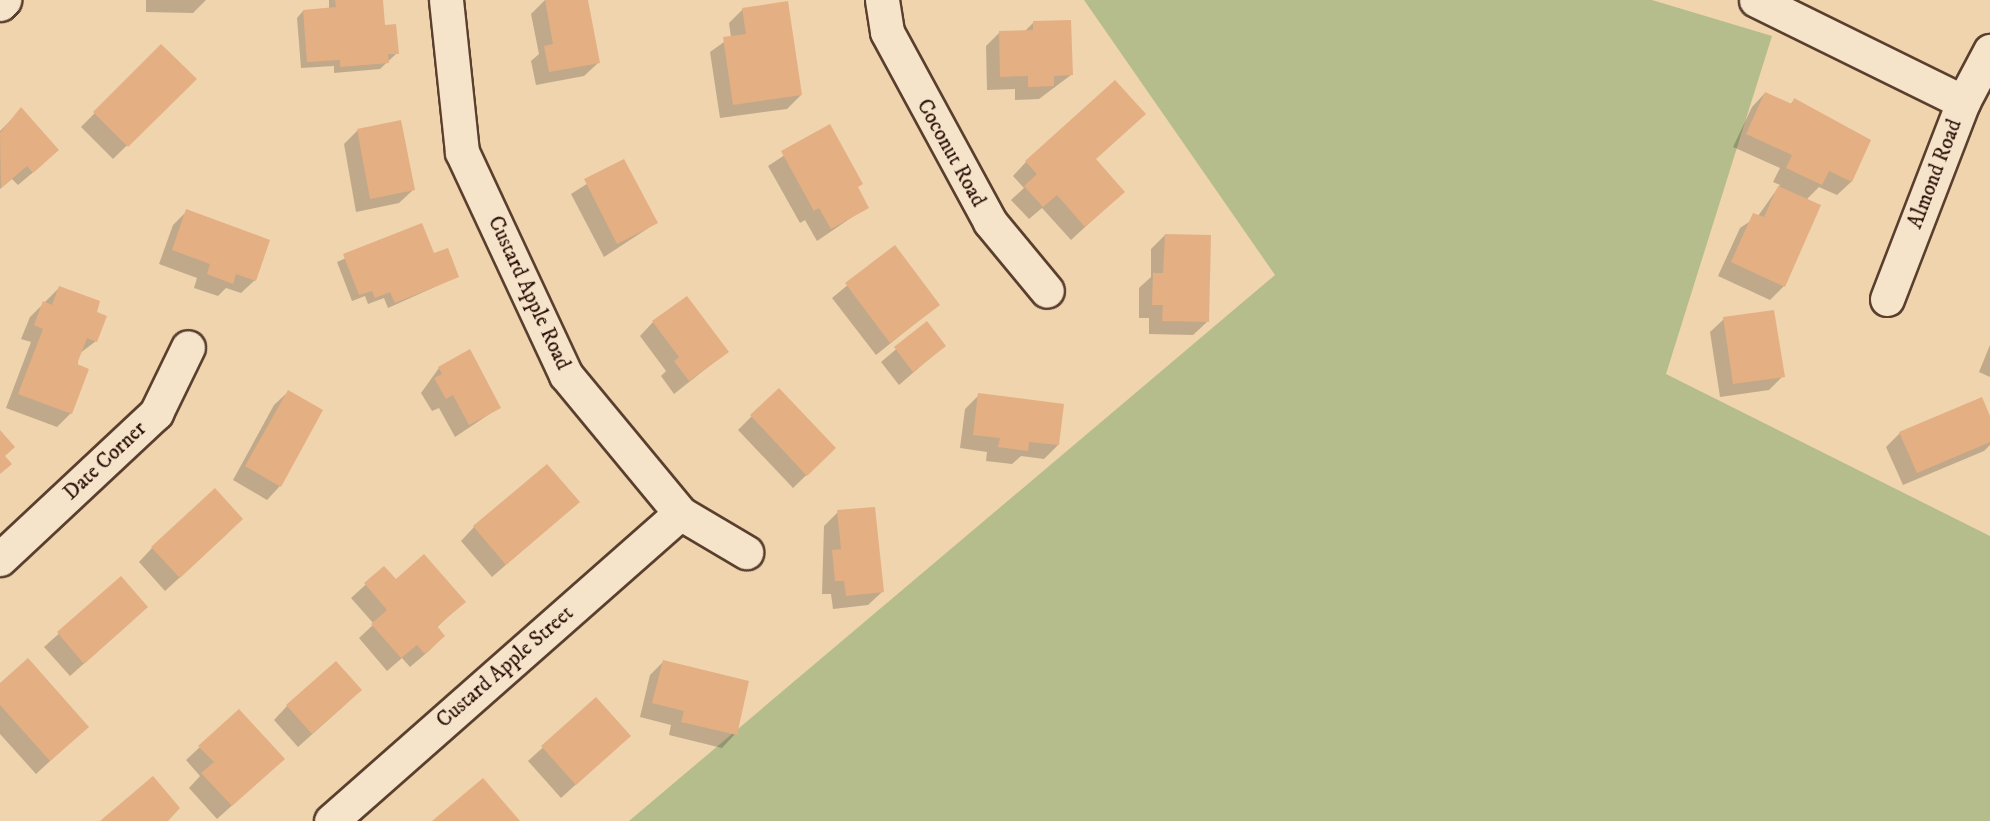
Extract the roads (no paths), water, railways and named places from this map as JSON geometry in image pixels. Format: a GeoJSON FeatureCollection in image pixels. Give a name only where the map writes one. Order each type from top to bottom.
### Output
{"type":"FeatureCollection","features":[{"type":"Feature","properties":{"kind":"street"},"geometry":{"type":"LineString","coordinates":[[0,4],[4,0]]}},
{"type":"Feature","properties":{"kind":"street","name":"Custard Apple Road"},"geometry":{"type":"LineString","coordinates":[[446,0],[462,152],[566,375],[680,513],[746,552]]}},
{"type":"Feature","properties":{"kind":"street","name":"Coconut Road"},"geometry":{"type":"LineString","coordinates":[[882,0],[887,32],[984,212],[1047,291]]}},
{"type":"Feature","properties":{"kind":"street"},"geometry":{"type":"LineString","coordinates":[[1756,0],[1963,102]]}},
{"type":"Feature","properties":{"kind":"street","name":"Almond Road"},"geometry":{"type":"LineString","coordinates":[[1887,299],[1963,102],[1990,51]]}},
{"type":"Feature","properties":{"kind":"street","name":"Date Corner"},"geometry":{"type":"LineString","coordinates":[[0,559],[156,413],[188,347]]}},
{"type":"Feature","properties":{"kind":"street","name":"Custard Apple Street"},"geometry":{"type":"LineString","coordinates":[[331,821],[680,513]]}}]}
